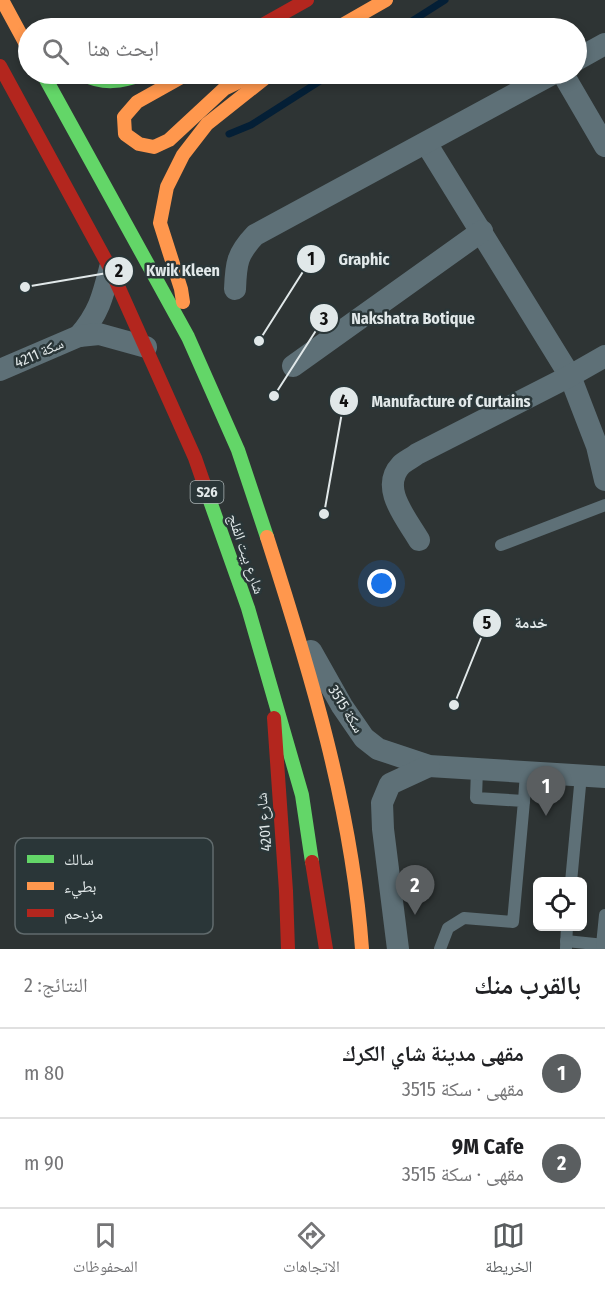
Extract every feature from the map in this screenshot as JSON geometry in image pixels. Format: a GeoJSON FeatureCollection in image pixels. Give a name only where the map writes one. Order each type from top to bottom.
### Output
{"type":"FeatureCollection","features":[{"type":"Feature","properties":{"kind":"main road"},"geometry":{"type":"LineString","coordinates":[[2,0],[18,30]]}},
{"type":"Feature","properties":{"kind":"main road"},"geometry":{"type":"LineString","coordinates":[[275,18],[307,0]]}},
{"type":"Feature","properties":{"kind":"main road"},"geometry":{"type":"LineString","coordinates":[[354,18],[386,0]]}},
{"type":"Feature","properties":{"kind":"main road","name":"شارع بيت الفلج"},"geometry":{"type":"LineString","coordinates":[[0,66],[110,268],[195,458],[248,608],[302,795],[327,949]]}},
{"type":"Feature","properties":{"kind":"main road","name":"شارع بيت الفلج"},"geometry":{"type":"LineString","coordinates":[[49,84],[188,337],[238,450],[293,618],[341,796],[360,920],[362,949]]}},
{"type":"Feature","properties":{"kind":"main road"},"geometry":{"type":"LineString","coordinates":[[169,84],[137,102],[124,117],[124,134],[139,144],[154,147],[169,140],[224,89],[234,84]]}},
{"type":"Feature","properties":{"kind":"main road"},"geometry":{"type":"LineString","coordinates":[[188,337],[181,289],[160,223],[167,188],[183,155],[207,124],[257,84]]}},
{"type":"Feature","properties":{"kind":"main road","name":"شارع 4201"},"geometry":{"type":"LineString","coordinates":[[273,692],[276,774],[288,897],[288,949]]}},
{"type":"Feature","properties":{"kind":"main road"},"geometry":{"type":"LineString","coordinates":[[360,920],[368,949]]}},
{"type":"Feature","properties":{"kind":"street"},"geometry":{"type":"LineString","coordinates":[[587,54],[605,44]]}},
{"type":"Feature","properties":{"kind":"street"},"geometry":{"type":"LineString","coordinates":[[235,289],[236,262],[244,246],[255,235],[533,84]]}},
{"type":"Feature","properties":{"kind":"street"},"geometry":{"type":"LineString","coordinates":[[569,84],[605,146]]}},
{"type":"Feature","properties":{"kind":"street"},"geometry":{"type":"LineString","coordinates":[[426,142],[570,376],[597,446],[605,480]]}},
{"type":"Feature","properties":{"kind":"street"},"geometry":{"type":"LineString","coordinates":[[293,366],[482,231]]}},
{"type":"Feature","properties":{"kind":"street","name":"سكة 4211"},"geometry":{"type":"LineString","coordinates":[[79,336],[91,322],[100,305],[110,268]]}},
{"type":"Feature","properties":{"kind":"street","name":"سكة 4211"},"geometry":{"type":"LineString","coordinates":[[0,370],[79,336],[99,334],[146,347]]}},
{"type":"Feature","properties":{"kind":"street"},"geometry":{"type":"LineString","coordinates":[[419,540],[394,495],[392,480],[401,465],[417,454],[605,356]]}},
{"type":"Feature","properties":{"kind":"street","name":"سكة 3515"},"geometry":{"type":"LineString","coordinates":[[293,618],[342,706],[364,738],[378,749],[429,766],[605,777]]}},
{"type":"Feature","properties":{"kind":"street","name":"سكة 3515"},"geometry":{"type":"LineString","coordinates":[[398,949],[383,829],[382,803],[390,784],[429,766]]}},
{"type":"Feature","properties":{"kind":"lane"},"geometry":{"type":"LineString","coordinates":[[501,545],[605,506]]}},
{"type":"Feature","properties":{"kind":"lane"},"geometry":{"type":"LineString","coordinates":[[477,769],[476,798],[524,801]]}},
{"type":"Feature","properties":{"kind":"lane"},"geometry":{"type":"LineString","coordinates":[[440,949],[448,928],[464,918],[513,922],[526,772]]}},
{"type":"Feature","properties":{"kind":"lane"},"geometry":{"type":"LineString","coordinates":[[571,877],[581,775]]}},
{"type":"Feature","properties":{"kind":"lane"},"geometry":{"type":"LineString","coordinates":[[566,945],[603,945],[605,915]]}},
{"type":"Feature","properties":{"kind":"waterway"},"geometry":{"type":"LineString","coordinates":[[417,18],[445,0]]}},
{"type":"Feature","properties":{"kind":"waterway"},"geometry":{"type":"LineString","coordinates":[[229,134],[251,125],[315,84]]}},
{"type":"Feature","properties":{"kind":"traffic: fast"},"geometry":{"type":"LineString","coordinates":[[49,84],[188,337],[238,450],[267,537]]}},
{"type":"Feature","properties":{"kind":"traffic: fast"},"geometry":{"type":"LineString","coordinates":[[204,484],[248,608],[302,795],[312,862]]}},
{"type":"Feature","properties":{"kind":"traffic: slow"},"geometry":{"type":"LineString","coordinates":[[2,0],[18,30]]}},
{"type":"Feature","properties":{"kind":"traffic: slow"},"geometry":{"type":"LineString","coordinates":[[354,18],[386,0]]}},
{"type":"Feature","properties":{"kind":"traffic: slow"},"geometry":{"type":"LineString","coordinates":[[169,84],[137,102],[124,117],[125,134],[139,144],[154,147],[169,140],[224,89],[234,84]]}},
{"type":"Feature","properties":{"kind":"traffic: slow"},"geometry":{"type":"LineString","coordinates":[[183,302],[160,223],[167,187],[183,155],[207,124],[257,84]]}},
{"type":"Feature","properties":{"kind":"traffic: slow"},"geometry":{"type":"LineString","coordinates":[[267,537],[299,638],[339,792],[357,896],[362,949]]}},
{"type":"Feature","properties":{"kind":"traffic: jam"},"geometry":{"type":"LineString","coordinates":[[275,18],[307,0]]}},
{"type":"Feature","properties":{"kind":"traffic: jam"},"geometry":{"type":"LineString","coordinates":[[0,66],[110,268],[195,458],[204,484]]}},
{"type":"Feature","properties":{"kind":"traffic: jam"},"geometry":{"type":"LineString","coordinates":[[274,718],[288,949]]}},
{"type":"Feature","properties":{"kind":"traffic: jam"},"geometry":{"type":"LineString","coordinates":[[312,862],[326,949]]}},
{"type":"Feature","properties":{"kind":"place","name":"Kwik Kleen"},"geometry":{"type":"Point","coordinates":[25,287]}},
{"type":"Feature","properties":{"kind":"place","name":"Graphic"},"geometry":{"type":"Point","coordinates":[259,341]}},
{"type":"Feature","properties":{"kind":"place","name":"Nakshatra Botique"},"geometry":{"type":"Point","coordinates":[274,396]}},
{"type":"Feature","properties":{"kind":"place","name":"Manufacture of Curtains"},"geometry":{"type":"Point","coordinates":[324,514]}},
{"type":"Feature","properties":{"kind":"place","name":"خدمة"},"geometry":{"type":"Point","coordinates":[454,705]}},
{"type":"Feature","properties":{"kind":"place","name":"مقهى مدينة شاي الكرك"},"geometry":{"type":"Point","coordinates":[546,816]}},
{"type":"Feature","properties":{"kind":"place","name":"9M Cafe"},"geometry":{"type":"Point","coordinates":[415,915]}}]}
